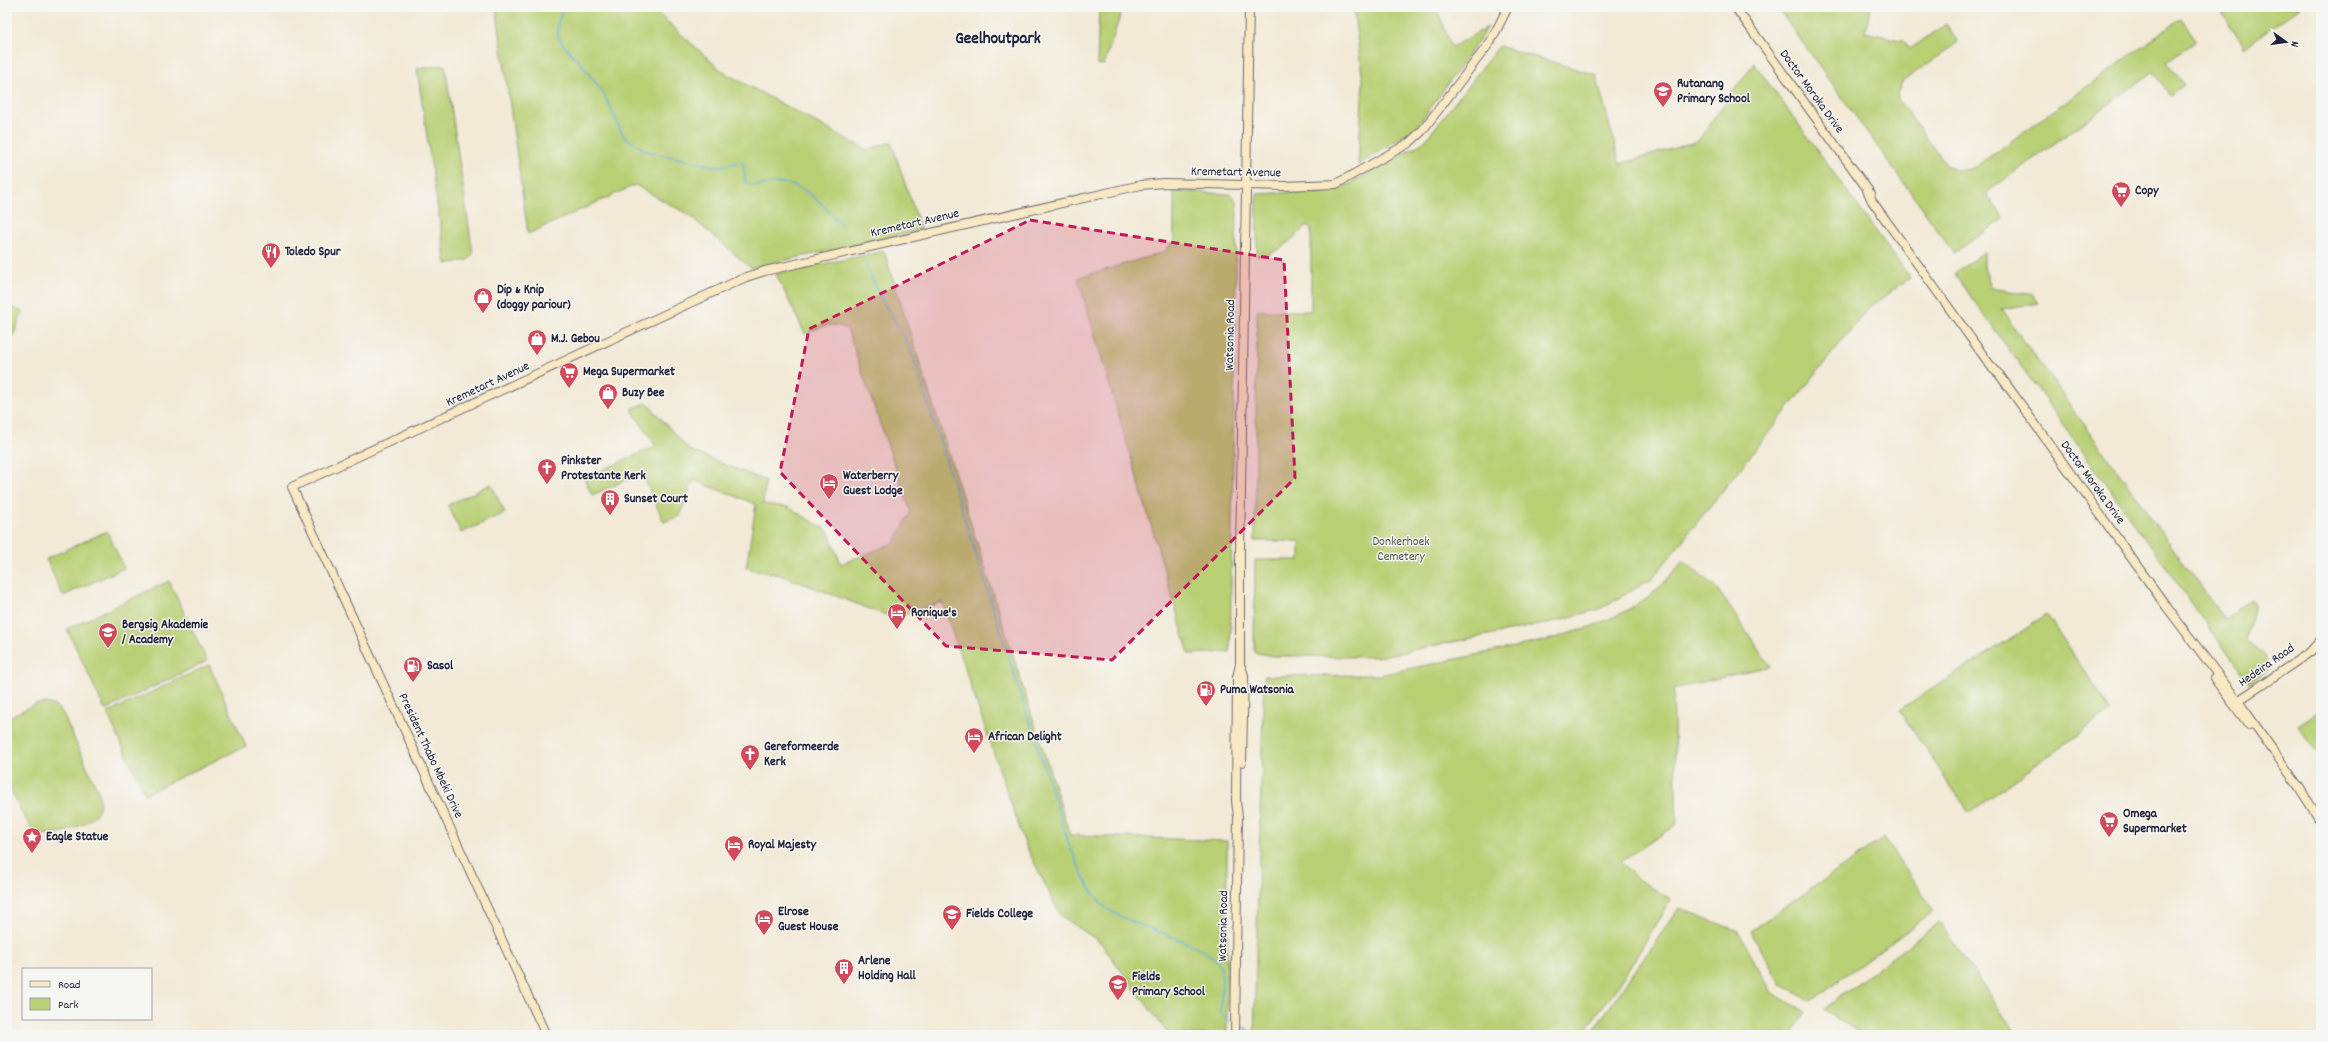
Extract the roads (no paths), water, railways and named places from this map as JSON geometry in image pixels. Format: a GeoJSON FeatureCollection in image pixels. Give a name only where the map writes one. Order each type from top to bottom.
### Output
{"type":"FeatureCollection","features":[{"type":"Feature","properties":{"kind":"street","name":"Watsonia Road"},"geometry":{"type":"LineString","coordinates":[[1235,1035],[1238,817],[1241,801],[1244,675],[1240,664],[1240,552],[1249,7]]}},
{"type":"Feature","properties":{"kind":"street","name":"Kremetart Avenue"},"geometry":{"type":"LineString","coordinates":[[292,488],[759,273],[1123,188],[1156,184],[1291,186],[1336,184],[1409,143],[1430,122],[1491,41],[1508,7]]}},
{"type":"Feature","properties":{"kind":"street","name":"Doctor Moroka Drive"},"geometry":{"type":"LineString","coordinates":[[1735,7],[1867,190],[1872,200],[1926,278],[1999,374],[2235,701],[2299,787],[2309,806],[2321,822]]}},
{"type":"Feature","properties":{"kind":"street","name":"President Thabo Mbeki Drive"},"geometry":{"type":"LineString","coordinates":[[292,488],[546,1035]]}},
{"type":"Feature","properties":{"kind":"street","name":"Hedeira Road"},"geometry":{"type":"LineString","coordinates":[[2235,701],[2310,652],[2313,646],[2321,640]]}},
{"type":"Feature","properties":{"kind":"waterway"},"geometry":{"type":"LineString","coordinates":[[563,7],[558,23],[558,36],[564,46],[579,61],[604,94],[624,137],[649,152],[710,165],[721,166],[741,162],[744,166],[745,182],[754,185],[778,183],[797,186],[813,196],[841,224]]}},
{"type":"Feature","properties":{"kind":"waterway"},"geometry":{"type":"LineString","coordinates":[[866,265],[883,302],[907,341],[913,357],[1068,842],[1079,867],[1093,892],[1104,906],[1130,920],[1187,942],[1215,959],[1221,969],[1222,974],[1221,1012],[1224,1017],[1230,1021]]}},
{"type":"Feature","properties":{"kind":"waterway"},"geometry":{"type":"LineString","coordinates":[[1241,1026],[1256,1035]]}},
{"type":"Feature","properties":{"kind":"place","name":"Rutanang Primary School"},"geometry":{"type":"Point","coordinates":[1663,108]}},
{"type":"Feature","properties":{"kind":"place","name":"Copy"},"geometry":{"type":"Point","coordinates":[2121,208]}},
{"type":"Feature","properties":{"kind":"place","name":"Toledo Spur"},"geometry":{"type":"Point","coordinates":[271,269]}},
{"type":"Feature","properties":{"kind":"place","name":"Dip & Knip (doggy pariour)"},"geometry":{"type":"Point","coordinates":[483,314]}},
{"type":"Feature","properties":{"kind":"place","name":"M.J. Gebou"},"geometry":{"type":"Point","coordinates":[537,356]}},
{"type":"Feature","properties":{"kind":"place","name":"Mega Supermarket"},"geometry":{"type":"Point","coordinates":[569,389]}},
{"type":"Feature","properties":{"kind":"place","name":"Buzy Bee"},"geometry":{"type":"Point","coordinates":[608,410]}},
{"type":"Feature","properties":{"kind":"place","name":"Pinkster Protestante Kerk"},"geometry":{"type":"Point","coordinates":[547,485]}},
{"type":"Feature","properties":{"kind":"place","name":"Waterberry Guest Lodge"},"geometry":{"type":"Point","coordinates":[829,500]}},
{"type":"Feature","properties":{"kind":"place","name":"Sunset Court"},"geometry":{"type":"Point","coordinates":[610,516]}},
{"type":"Feature","properties":{"kind":"place","name":"Ronique's"},"geometry":{"type":"Point","coordinates":[897,630]}},
{"type":"Feature","properties":{"kind":"place","name":"Bergsig Akademie / Academy"},"geometry":{"type":"Point","coordinates":[108,649]}},
{"type":"Feature","properties":{"kind":"place","name":"Sasol"},"geometry":{"type":"Point","coordinates":[413,683]}},
{"type":"Feature","properties":{"kind":"place","name":"Puma Watsonia"},"geometry":{"type":"Point","coordinates":[1206,707]}},
{"type":"Feature","properties":{"kind":"place","name":"African Delight"},"geometry":{"type":"Point","coordinates":[974,754]}},
{"type":"Feature","properties":{"kind":"place","name":"Gereformeerde Kerk"},"geometry":{"type":"Point","coordinates":[750,771]}},
{"type":"Feature","properties":{"kind":"place","name":"Omega Supermarket"},"geometry":{"type":"Point","coordinates":[2109,838]}},
{"type":"Feature","properties":{"kind":"place","name":"Eagle Statue"},"geometry":{"type":"Point","coordinates":[32,854]}},
{"type":"Feature","properties":{"kind":"place","name":"Royal Majesty"},"geometry":{"type":"Point","coordinates":[734,862]}},
{"type":"Feature","properties":{"kind":"place","name":"Fields College"},"geometry":{"type":"Point","coordinates":[952,931]}},
{"type":"Feature","properties":{"kind":"place","name":"Elrose Guest House"},"geometry":{"type":"Point","coordinates":[764,936]}},
{"type":"Feature","properties":{"kind":"place","name":"Arlene Holding Hall"},"geometry":{"type":"Point","coordinates":[844,985]}},
{"type":"Feature","properties":{"kind":"place","name":"Fields Primary School"},"geometry":{"type":"Point","coordinates":[1118,1001]}},
{"type":"Feature","properties":{"kind":"district","name":"Geelhoutpark"},"geometry":{"type":"Point","coordinates":[998,40]}},
{"type":"Feature","properties":{"kind":"park label","name":"Donkerhoek Cemetery"},"geometry":{"type":"Point","coordinates":[1401,550]}}]}
